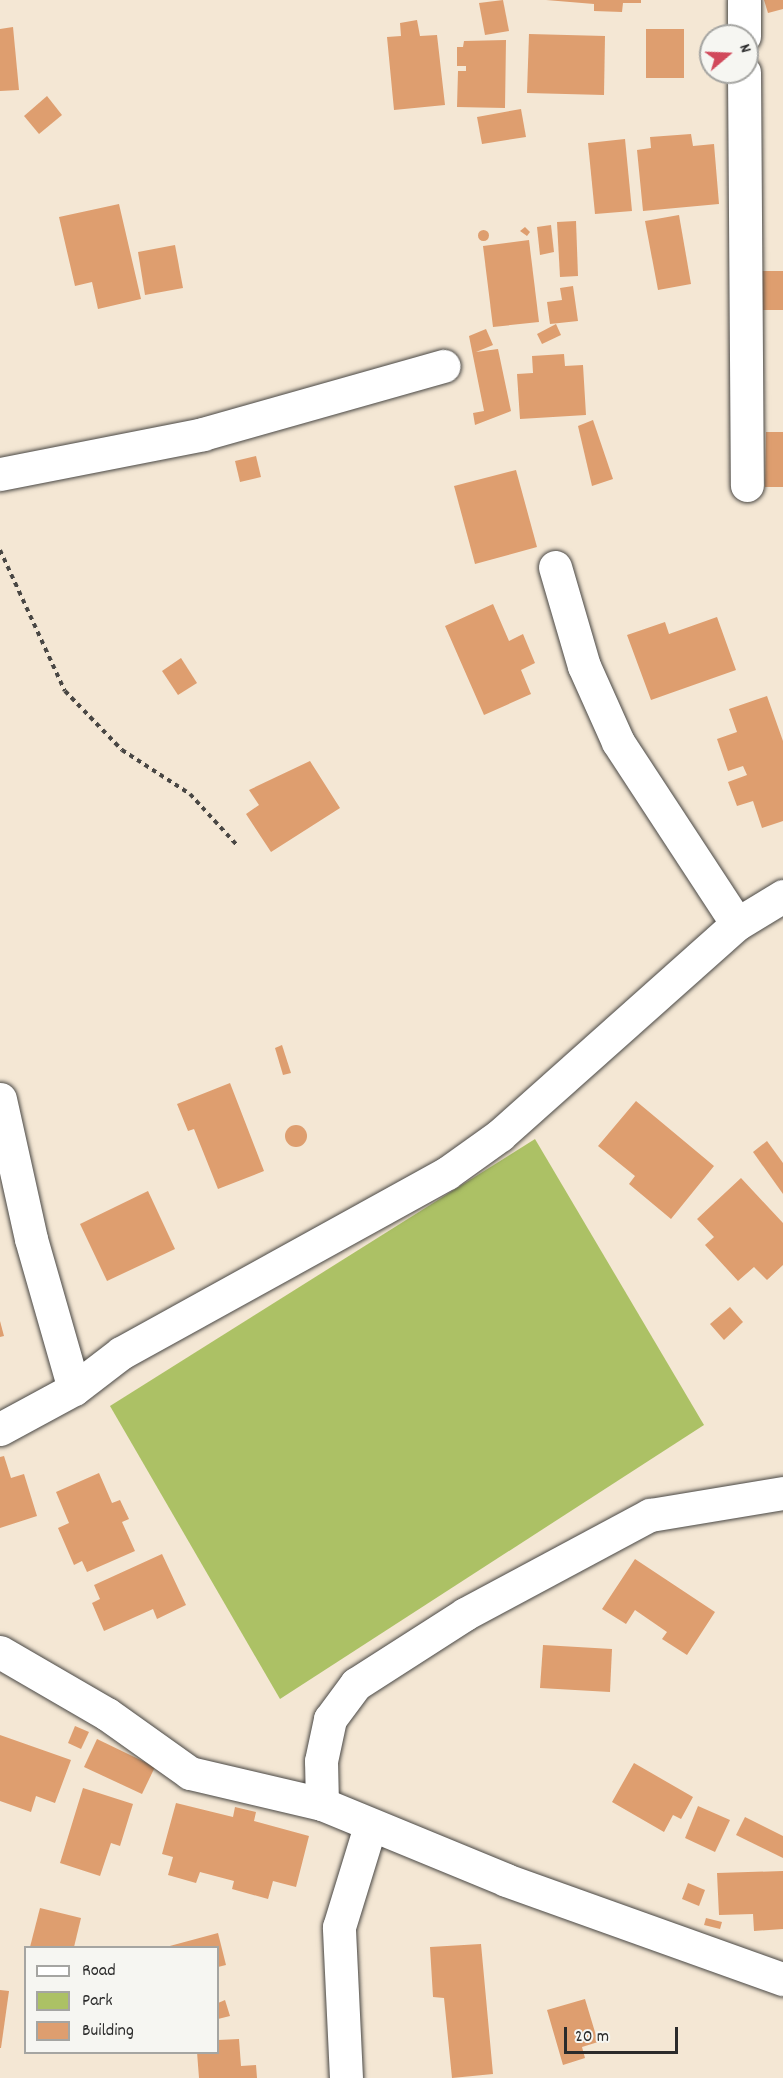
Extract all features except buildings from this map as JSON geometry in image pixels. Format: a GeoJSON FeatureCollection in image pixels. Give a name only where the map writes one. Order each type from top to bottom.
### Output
{"type":"FeatureCollection","features":[{"type":"Feature","properties":{"kind":"street"},"geometry":{"type":"LineString","coordinates":[[744,0],[744,24]]}},
{"type":"Feature","properties":{"kind":"street"},"geometry":{"type":"LineString","coordinates":[[744,84],[747,485]]}},
{"type":"Feature","properties":{"kind":"street"},"geometry":{"type":"LineString","coordinates":[[0,474],[203,434],[444,366]]}},
{"type":"Feature","properties":{"kind":"street"},"geometry":{"type":"LineString","coordinates":[[555,567],[584,666],[618,742],[737,924]]}},
{"type":"Feature","properties":{"kind":"street"},"geometry":{"type":"LineString","coordinates":[[0,1429],[74,1389],[121,1353],[447,1173],[500,1135],[737,924],[783,896]]}},
{"type":"Feature","properties":{"kind":"street"},"geometry":{"type":"LineString","coordinates":[[0,1099],[31,1239],[74,1389]]}},
{"type":"Feature","properties":{"kind":"street"},"geometry":{"type":"LineString","coordinates":[[322,1803],[321,1761],[330,1719],[356,1684],[465,1614],[650,1515],[783,1492]]}},
{"type":"Feature","properties":{"kind":"street"},"geometry":{"type":"LineString","coordinates":[[3,1660],[107,1714],[190,1773],[322,1803],[370,1826],[783,1979]]}},
{"type":"Feature","properties":{"kind":"street"},"geometry":{"type":"LineString","coordinates":[[345,2078],[339,1927],[370,1826]]}},
{"type":"Feature","properties":{"kind":"path"},"geometry":{"type":"LineString","coordinates":[[0,550],[65,691],[122,750],[190,794],[236,844]]}},
{"type":"Feature","properties":{"kind":"green space"},"geometry":{"type":"Polygon","coordinates":[[[535,1139],[704,1425],[280,1699],[110,1406],[535,1139]]]}}]}
